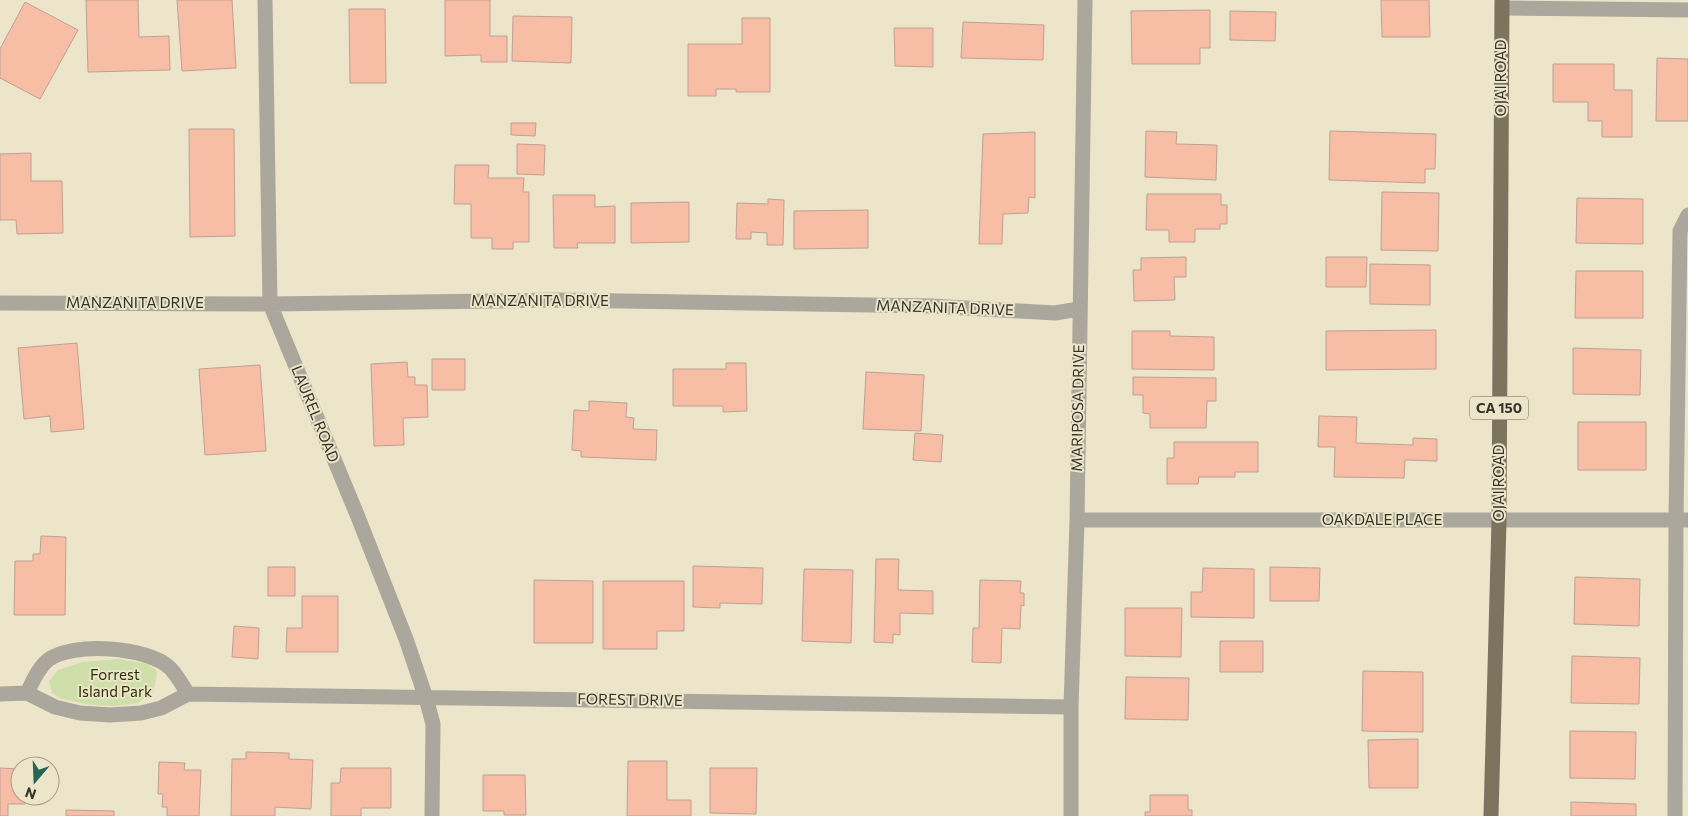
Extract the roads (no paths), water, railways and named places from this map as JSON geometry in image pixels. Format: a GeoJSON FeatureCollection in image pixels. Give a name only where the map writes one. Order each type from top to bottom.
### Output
{"type":"FeatureCollection","features":[{"type":"Feature","properties":{"kind":"main road","name":"OJAI ROAD"},"geometry":{"type":"LineString","coordinates":[[1491,816],[1499,521],[1502,4]]}},
{"type":"Feature","properties":{"kind":"street","name":"LAUREL ROAD"},"geometry":{"type":"LineString","coordinates":[[265,0],[270,304],[358,517],[406,639],[426,698],[433,724],[432,816]]}},
{"type":"Feature","properties":{"kind":"street","name":"MARIPOSA DRIVE"},"geometry":{"type":"LineString","coordinates":[[1071,816],[1071,707],[1077,520],[1085,0]]}},
{"type":"Feature","properties":{"kind":"street"},"geometry":{"type":"LineString","coordinates":[[1502,4],[1688,10]]}},
{"type":"Feature","properties":{"kind":"street"},"geometry":{"type":"LineString","coordinates":[[1675,816],[1682,520],[1680,231],[1688,215]]}},
{"type":"Feature","properties":{"kind":"street","name":"MANZANITA DRIVE"},"geometry":{"type":"LineString","coordinates":[[0,303],[270,304],[559,300],[931,306],[1055,313],[1079,310]]}},
{"type":"Feature","properties":{"kind":"street","name":"OAKDALE PLACE"},"geometry":{"type":"LineString","coordinates":[[1077,520],[1682,520]]}},
{"type":"Feature","properties":{"kind":"street"},"geometry":{"type":"LineString","coordinates":[[27,693],[40,669],[49,659],[68,652],[94,649],[127,651],[151,656],[170,668],[188,694]]}},
{"type":"Feature","properties":{"kind":"street","name":"FOREST DRIVE"},"geometry":{"type":"LineString","coordinates":[[0,694],[27,693],[55,707],[80,713],[110,715],[141,713],[161,708],[188,694],[1071,707]]}},
{"type":"Feature","properties":{"kind":"park label","name":"Forrest Island Park"},"geometry":{"type":"Point","coordinates":[115,684]}}]}
